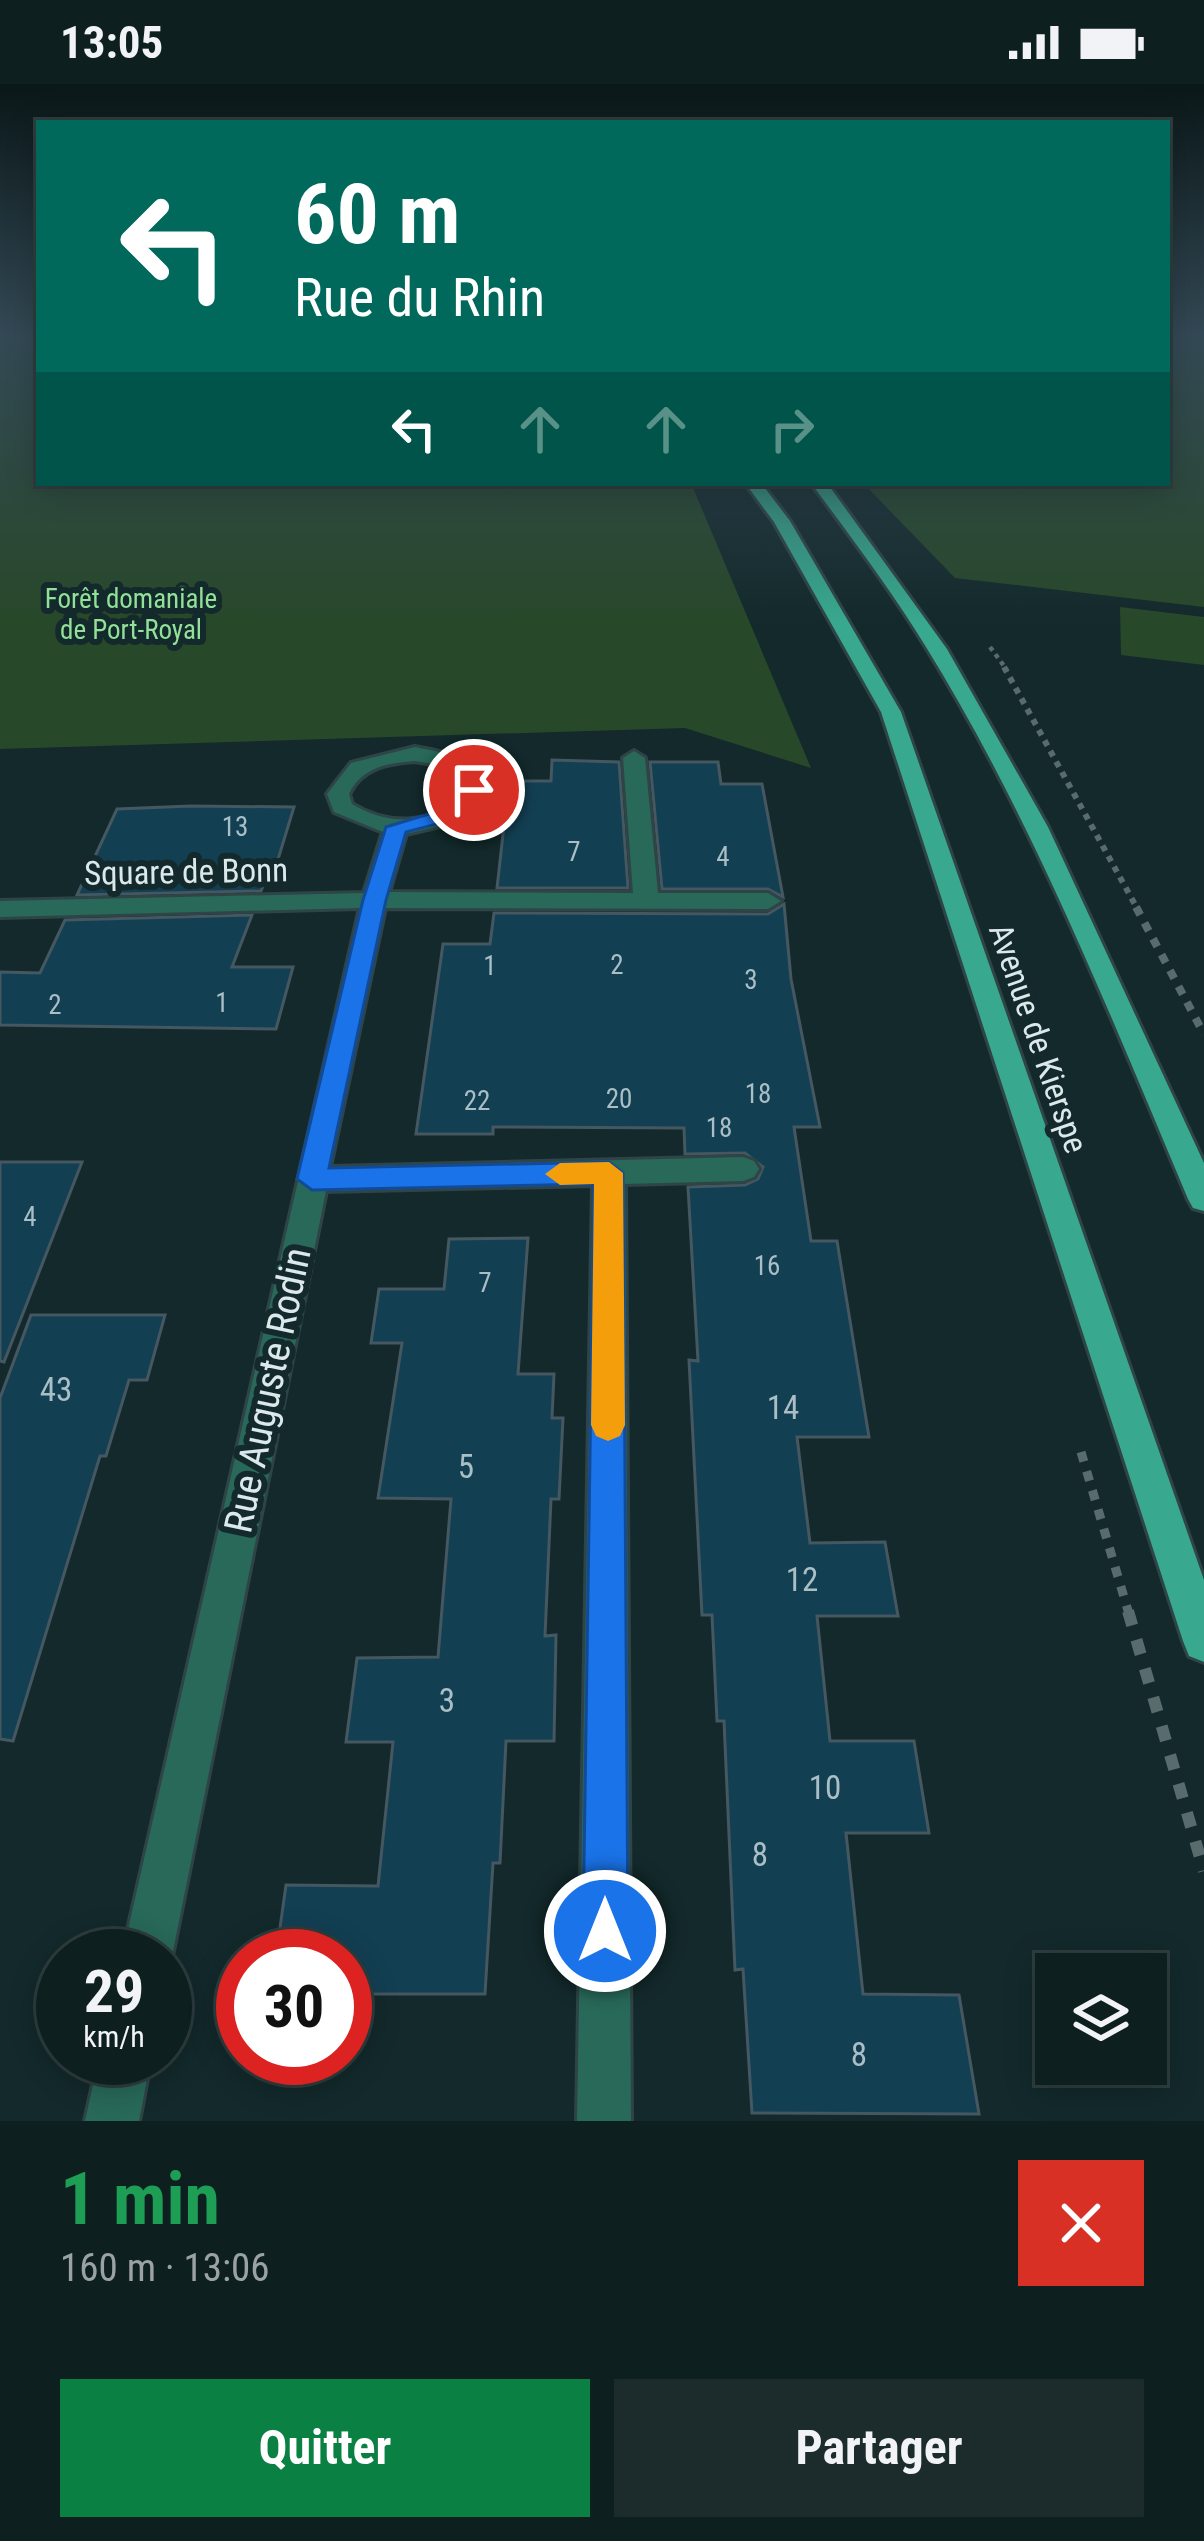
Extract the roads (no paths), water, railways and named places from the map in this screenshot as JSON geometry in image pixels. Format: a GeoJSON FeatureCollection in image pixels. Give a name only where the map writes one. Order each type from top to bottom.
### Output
{"type":"FeatureCollection","features":[{"type":"Feature","properties":{"kind":"main road","name":"Avenue de Kierspe"},"geometry":{"type":"LineString","coordinates":[[755,486],[782,521],[891,712],[1204,1641]]}},
{"type":"Feature","properties":{"kind":"main road"},"geometry":{"type":"LineString","coordinates":[[821,486],[867,542],[938,645],[1030,814],[1204,1198]]}},
{"type":"Feature","properties":{"kind":"street"},"geometry":{"type":"LineString","coordinates":[[415,754],[452,761],[473,779],[474,790],[457,812],[396,827],[373,824],[342,807],[338,794],[353,770],[392,756],[415,754]]}},
{"type":"Feature","properties":{"kind":"street"},"geometry":{"type":"LineString","coordinates":[[634,758],[646,901]]}},
{"type":"Feature","properties":{"kind":"street","name":"Rue Auguste Rodin"},"geometry":{"type":"LineString","coordinates":[[153,1929],[312,1179],[374,900],[396,827]]}},
{"type":"Feature","properties":{"kind":"street","name":"Square de Bonn"},"geometry":{"type":"LineString","coordinates":[[0,910],[374,900],[768,901]]}},
{"type":"Feature","properties":{"kind":"street"},"geometry":{"type":"LineString","coordinates":[[312,1179],[743,1169]]}},
{"type":"Feature","properties":{"kind":"street"},"geometry":{"type":"LineString","coordinates":[[604,2121],[609,1173]]}},
{"type":"Feature","properties":{"kind":"street"},"geometry":{"type":"LineString","coordinates":[[112,2121],[119,2085]]}},
{"type":"Feature","properties":{"kind":"park label","name":"Forêt domaniale de Port-Royal"},"geometry":{"type":"Point","coordinates":[131,614]}}]}
